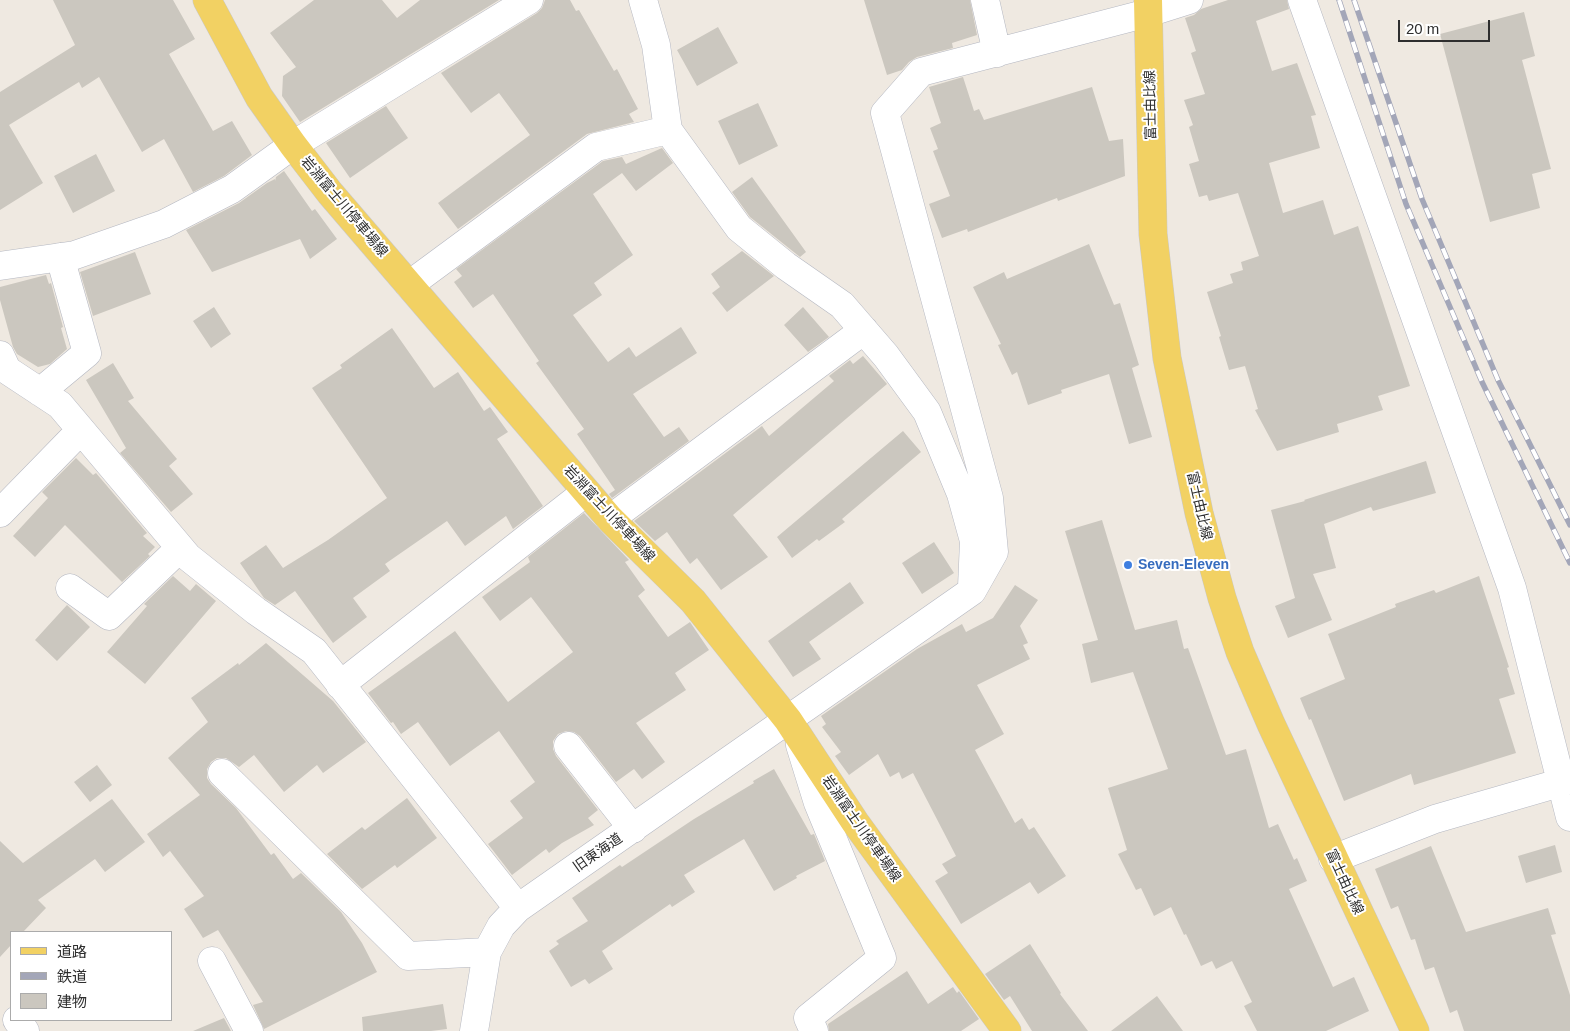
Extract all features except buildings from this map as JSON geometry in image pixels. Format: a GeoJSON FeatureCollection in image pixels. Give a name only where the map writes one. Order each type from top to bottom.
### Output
{"type":"FeatureCollection","features":[{"type":"Feature","properties":{"kind":"main road","name":"岩淵富士川停車場線"},"geometry":{"type":"LineString","coordinates":[[207,0],[259,97],[330,193],[586,492],[610,519],[692,601],[792,726],[855,822],[1007,1031]]}},
{"type":"Feature","properties":{"kind":"main road","name":"富士由比線"},"geometry":{"type":"LineString","coordinates":[[1148,7],[1153,234],[1167,358],[1199,513],[1222,598],[1240,652],[1333,859],[1415,1031]]}},
{"type":"Feature","properties":{"kind":"street"},"geometry":{"type":"LineString","coordinates":[[0,266],[75,255],[164,224],[232,189],[293,145],[529,0]]}},
{"type":"Feature","properties":{"kind":"street"},"geometry":{"type":"LineString","coordinates":[[643,0],[656,45],[668,130],[740,228],[786,266],[842,304],[886,356],[927,412],[958,485],[974,541],[972,591]]}},
{"type":"Feature","properties":{"kind":"street"},"geometry":{"type":"LineString","coordinates":[[985,0],[997,53]]}},
{"type":"Feature","properties":{"kind":"street"},"geometry":{"type":"LineString","coordinates":[[972,591],[994,552],[989,498],[884,113],[921,72],[997,53],[1148,7],[1189,0]]}},
{"type":"Feature","properties":{"kind":"street"},"geometry":{"type":"LineString","coordinates":[[1302,0],[1512,588],[1565,781],[1570,818]]}},
{"type":"Feature","properties":{"kind":"street"},"geometry":{"type":"LineString","coordinates":[[409,285],[596,147],[668,130]]}},
{"type":"Feature","properties":{"kind":"street"},"geometry":{"type":"LineString","coordinates":[[40,392],[87,354],[60,257]]}},
{"type":"Feature","properties":{"kind":"street"},"geometry":{"type":"LineString","coordinates":[[610,519],[864,330]]}},
{"type":"Feature","properties":{"kind":"street"},"geometry":{"type":"LineString","coordinates":[[0,355],[7,370],[60,405],[188,557],[256,611],[314,651],[518,908]]}},
{"type":"Feature","properties":{"kind":"street"},"geometry":{"type":"LineString","coordinates":[[0,513],[81,430]]}},
{"type":"Feature","properties":{"kind":"street"},"geometry":{"type":"LineString","coordinates":[[340,685],[586,492]]}},
{"type":"Feature","properties":{"kind":"street"},"geometry":{"type":"LineString","coordinates":[[70,588],[109,616],[180,548]]}},
{"type":"Feature","properties":{"kind":"street","name":"旧東海道"},"geometry":{"type":"LineString","coordinates":[[474,1031],[487,952],[501,926],[518,908],[633,828],[792,726],[972,591]]}},
{"type":"Feature","properties":{"kind":"street"},"geometry":{"type":"LineString","coordinates":[[792,726],[818,803],[882,958],[808,1018],[814,1031]]}},
{"type":"Feature","properties":{"kind":"street"},"geometry":{"type":"LineString","coordinates":[[568,746],[633,828]]}},
{"type":"Feature","properties":{"kind":"street"},"geometry":{"type":"LineString","coordinates":[[222,773],[408,956],[487,952]]}},
{"type":"Feature","properties":{"kind":"street"},"geometry":{"type":"LineString","coordinates":[[1333,859],[1435,819],[1565,781]]}},
{"type":"Feature","properties":{"kind":"street"},"geometry":{"type":"LineString","coordinates":[[212,961],[248,1031]]}},
{"type":"Feature","properties":{"kind":"railway"},"geometry":{"type":"LineString","coordinates":[[1339,0],[1406,204],[1482,382],[1570,563]]}},
{"type":"Feature","properties":{"kind":"railway"},"geometry":{"type":"LineString","coordinates":[[1354,0],[1422,199],[1498,380],[1570,525]]}},
{"type":"Feature","properties":{"kind":"place","name":"Seven-Eleven"},"geometry":{"type":"Point","coordinates":[1128,565]}}]}
